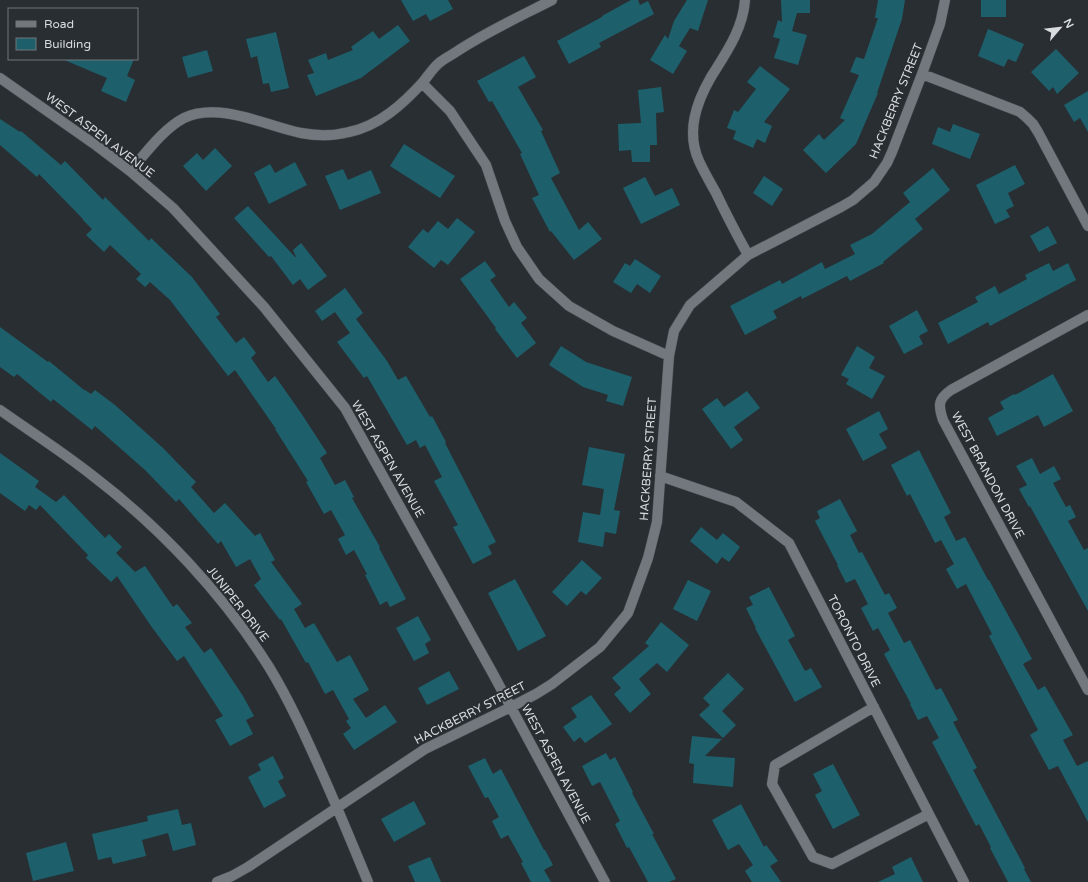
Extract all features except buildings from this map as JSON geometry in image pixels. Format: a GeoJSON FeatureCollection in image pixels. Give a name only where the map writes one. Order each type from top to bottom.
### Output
{"type":"FeatureCollection","features":[{"type":"Feature","properties":{"kind":"street"},"geometry":{"type":"LineString","coordinates":[[130,171],[162,135],[184,118],[198,113],[228,113],[302,133],[319,135],[339,134],[364,127],[381,119],[394,110],[422,83],[438,64],[476,40],[552,0]]}},
{"type":"Feature","properties":{"kind":"street"},"geometry":{"type":"LineString","coordinates":[[745,0],[742,19],[737,33],[707,85],[695,112],[693,142],[699,160],[748,255]]}},
{"type":"Feature","properties":{"kind":"street","name":"HACKBERRY STREET"},"geometry":{"type":"LineString","coordinates":[[217,882],[248,868],[425,749],[536,694],[552,684],[600,647],[628,613],[648,558],[657,522],[669,356],[674,331],[690,306],[748,255],[841,207],[853,200],[874,182],[887,163],[892,152],[940,24],[945,0]]}},
{"type":"Feature","properties":{"kind":"street"},"geometry":{"type":"LineString","coordinates":[[922,74],[1012,109],[1027,118],[1038,132],[1088,226]]}},
{"type":"Feature","properties":{"kind":"street","name":"WEST ASPEN AVENUE"},"geometry":{"type":"LineString","coordinates":[[0,78],[97,146],[130,171],[173,208],[264,307],[345,408],[511,707],[605,882]]}},
{"type":"Feature","properties":{"kind":"street"},"geometry":{"type":"LineString","coordinates":[[422,83],[450,110],[486,165],[505,221],[518,247],[540,279],[569,306],[613,331],[669,356]]}},
{"type":"Feature","properties":{"kind":"street","name":"WEST BRANDON DRIVE"},"geometry":{"type":"LineString","coordinates":[[1088,315],[951,390],[944,395],[939,402],[940,411],[944,420],[1088,690]]}},
{"type":"Feature","properties":{"kind":"street","name":"JUNIPER DRIVE"},"geometry":{"type":"LineString","coordinates":[[0,410],[93,476],[131,507],[168,542],[216,595],[254,645],[282,690],[307,738],[368,882]]}},
{"type":"Feature","properties":{"kind":"street","name":"TORONTO DRIVE"},"geometry":{"type":"LineString","coordinates":[[660,476],[736,502],[789,543],[964,882]]}},
{"type":"Feature","properties":{"kind":"street"},"geometry":{"type":"LineString","coordinates":[[874,707],[775,765],[772,784],[813,857],[832,864],[929,814]]}}]}
